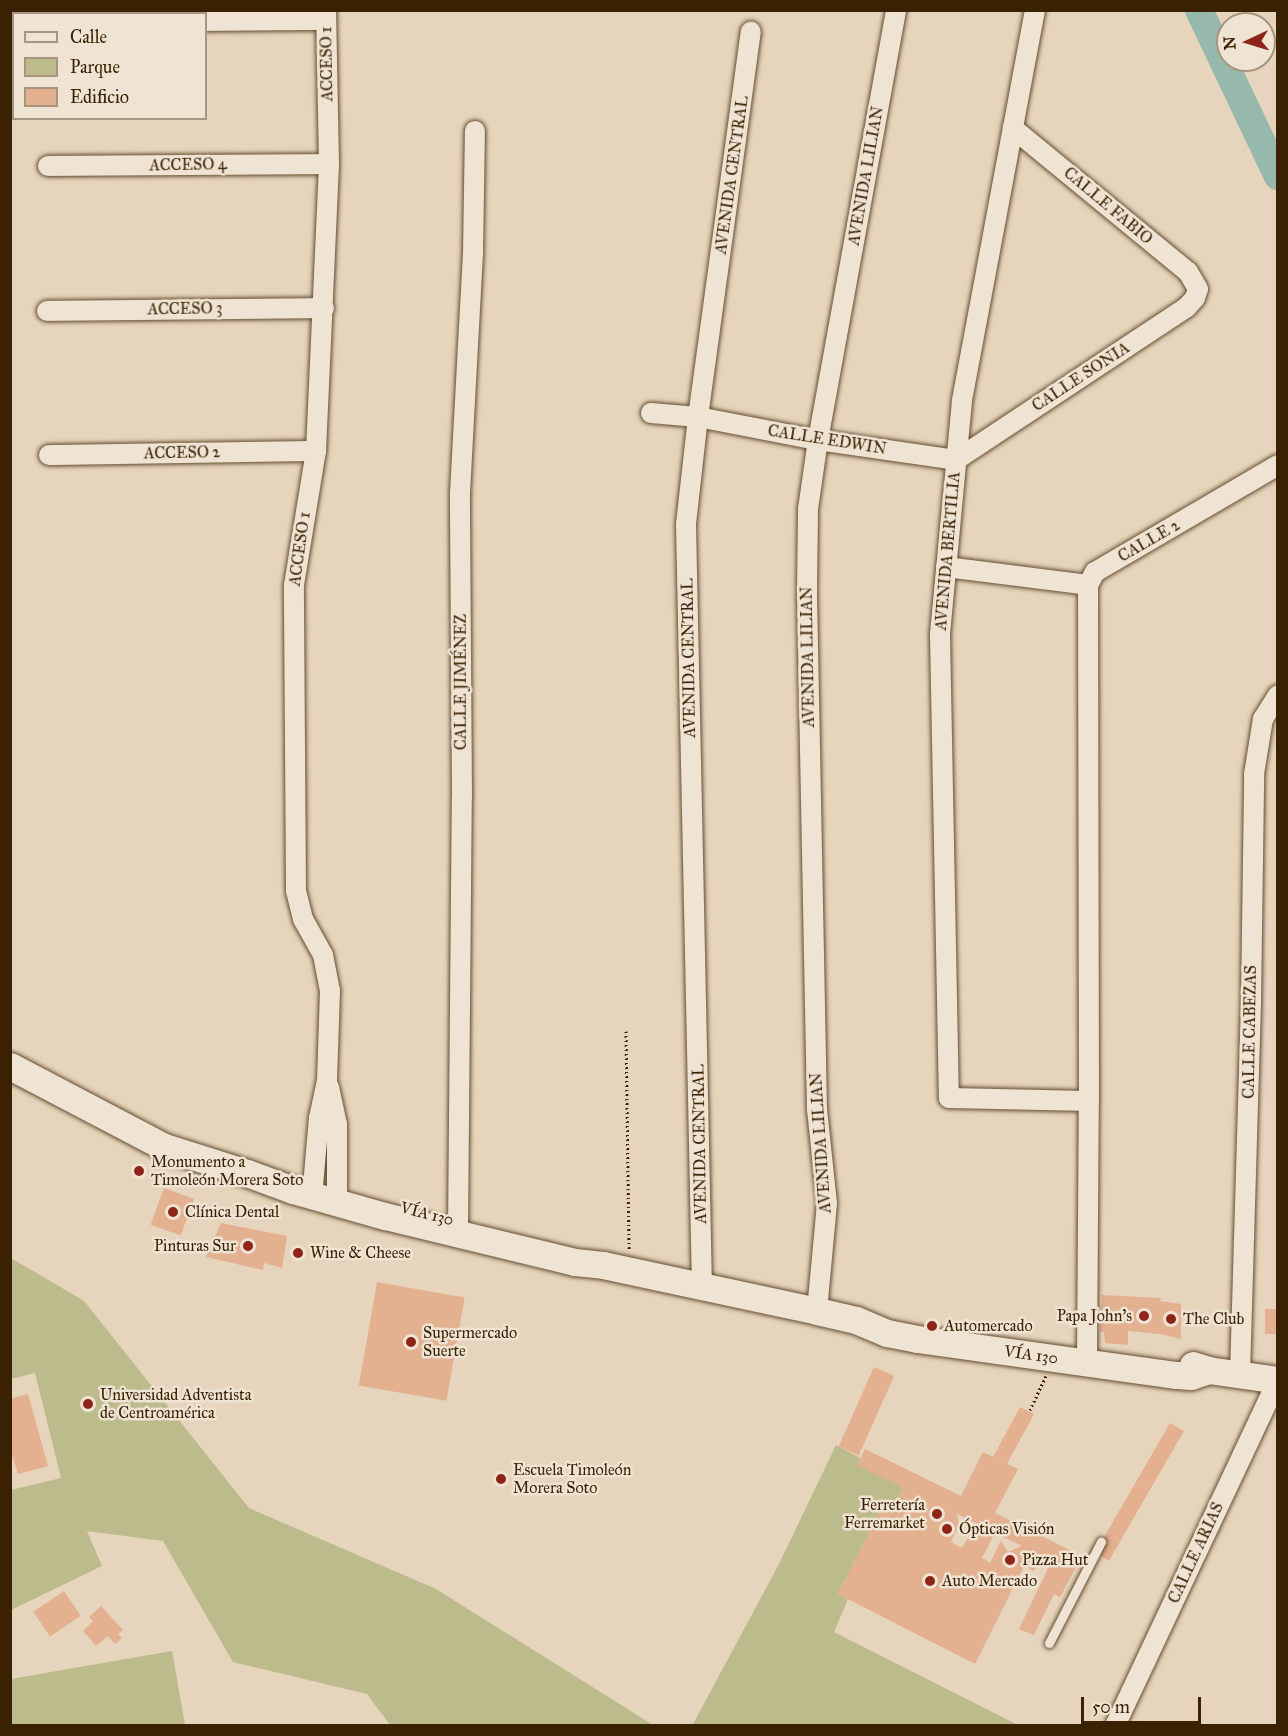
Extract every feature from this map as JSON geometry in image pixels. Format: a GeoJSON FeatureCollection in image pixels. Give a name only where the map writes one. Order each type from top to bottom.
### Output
{"type":"FeatureCollection","features":[{"type":"Feature","properties":{"kind":"main road","name":"VÍA 130"},"geometry":{"type":"LineString","coordinates":[[10,1066],[164,1147],[335,1203],[458,1228],[576,1248],[616,1268],[856,1320],[904,1323],[1087,1356],[1181,1361],[1208,1370],[1278,1380]]}},
{"type":"Feature","properties":{"kind":"main road","name":"VÍA 130"},"geometry":{"type":"LineString","coordinates":[[247,1173],[325,1189],[458,1228]]}},
{"type":"Feature","properties":{"kind":"street","name":"AVENIDA LILIAN"},"geometry":{"type":"LineString","coordinates":[[817,1311],[827,1203],[817,1110],[807,593],[808,509],[818,440],[896,10]]}},
{"type":"Feature","properties":{"kind":"street","name":"AVENIDA BERTILIA"},"geometry":{"type":"LineString","coordinates":[[1035,10],[962,402],[940,635],[949,1098],[1089,1101]]}},
{"type":"Feature","properties":{"kind":"street"},"geometry":{"type":"LineString","coordinates":[[207,21],[326,15]]}},
{"type":"Feature","properties":{"kind":"street","name":"ACCESO 1"},"geometry":{"type":"LineString","coordinates":[[325,1189],[337,1124],[327,1082],[330,991],[328,973],[323,955],[303,918],[296,890],[294,585],[316,451],[329,164],[326,15]]}},
{"type":"Feature","properties":{"kind":"street","name":"AVENIDA CENTRAL"},"geometry":{"type":"LineString","coordinates":[[702,1288],[686,524],[698,417],[751,32]]}},
{"type":"Feature","properties":{"kind":"street","name":"CALLE FABIO"},"geometry":{"type":"LineString","coordinates":[[1013,128],[1188,272],[1198,289]]}},
{"type":"Feature","properties":{"kind":"street","name":"CALLE JIMÉNEZ"},"geometry":{"type":"LineString","coordinates":[[458,1228],[460,493],[473,254],[475,131]]}},
{"type":"Feature","properties":{"kind":"street","name":"ACCESO 4"},"geometry":{"type":"LineString","coordinates":[[48,166],[329,164]]}},
{"type":"Feature","properties":{"kind":"street","name":"CALLE SONIA"},"geometry":{"type":"LineString","coordinates":[[956,460],[1186,308],[1195,298],[1198,289]]}},
{"type":"Feature","properties":{"kind":"street","name":"ACCESO 3"},"geometry":{"type":"LineString","coordinates":[[47,311],[324,308]]}},
{"type":"Feature","properties":{"kind":"street","name":"CALLE EDWIN"},"geometry":{"type":"LineString","coordinates":[[651,413],[698,417],[818,440],[956,460]]}},
{"type":"Feature","properties":{"kind":"street","name":"ACCESO 2"},"geometry":{"type":"LineString","coordinates":[[49,455],[316,451]]}},
{"type":"Feature","properties":{"kind":"street","name":"CALLE 2"},"geometry":{"type":"LineString","coordinates":[[1088,585],[1095,572],[1278,465]]}},
{"type":"Feature","properties":{"kind":"street"},"geometry":{"type":"LineString","coordinates":[[946,567],[1088,585],[1087,1356]]}},
{"type":"Feature","properties":{"kind":"street","name":"CALLE CABEZAS"},"geometry":{"type":"LineString","coordinates":[[1240,1374],[1252,980],[1254,774],[1263,719],[1278,695]]}},
{"type":"Feature","properties":{"kind":"street","name":"CALLE ARIAS"},"geometry":{"type":"LineString","coordinates":[[1115,1725],[1278,1380]]}},
{"type":"Feature","properties":{"kind":"lane"},"geometry":{"type":"LineString","coordinates":[[1049,1642],[1101,1542]]}},
{"type":"Feature","properties":{"kind":"path"},"geometry":{"type":"LineString","coordinates":[[616,1268],[626,1031]]}},
{"type":"Feature","properties":{"kind":"path"},"geometry":{"type":"LineString","coordinates":[[1030,1410],[1046,1377]]}},
{"type":"Feature","properties":{"kind":"green space","name":"Universidad Adventista de Centroamérica"},"geometry":{"type":"Polygon","coordinates":[[[11,1258],[84,1301],[249,1508],[436,1589],[653,1725],[390,1725],[367,1694],[233,1662],[163,1541],[87,1531],[102,1566],[11,1610],[11,1490],[61,1478],[35,1373],[11,1379],[11,1258]]]}},
{"type":"Feature","properties":{"kind":"green space"},"geometry":{"type":"Polygon","coordinates":[[[836,1445],[860,1458],[858,1464],[904,1488],[895,1504],[886,1500],[838,1594],[848,1599],[834,1632],[1018,1725],[692,1726],[779,1564],[836,1445]]]}},
{"type":"Feature","properties":{"kind":"green space"},"geometry":{"type":"Polygon","coordinates":[[[172,1651],[185,1725],[11,1725],[11,1679],[172,1651]]]}},
{"type":"Feature","properties":{"kind":"building","name":"Clínica Dental"},"geometry":{"type":"Polygon","coordinates":[[[164,1188],[194,1199],[181,1236],[151,1225],[164,1188]]]}},
{"type":"Feature","properties":{"kind":"building","name":"Pinturas Sur"},"geometry":{"type":"Polygon","coordinates":[[[221,1223],[287,1236],[282,1268],[264,1263],[263,1270],[206,1257],[221,1223]]]}},
{"type":"Feature","properties":{"kind":"building","name":"Supermercado Suerte"},"geometry":{"type":"Polygon","coordinates":[[[377,1282],[465,1297],[446,1401],[359,1385],[377,1282]]]}},
{"type":"Feature","properties":{"kind":"building"},"geometry":{"type":"Polygon","coordinates":[[[1102,1295],[1161,1298],[1160,1301],[1181,1304],[1181,1339],[1160,1334],[1128,1331],[1128,1345],[1105,1343],[1104,1332],[1100,1332],[1102,1295]]]}},
{"type":"Feature","properties":{"kind":"building"},"geometry":{"type":"Polygon","coordinates":[[[1265,1309],[1278,1309],[1278,1334],[1265,1334],[1265,1309]]]}},
{"type":"Feature","properties":{"kind":"building"},"geometry":{"type":"Polygon","coordinates":[[[874,1367],[894,1376],[859,1455],[839,1446],[874,1367]]]}},
{"type":"Feature","properties":{"kind":"building"},"geometry":{"type":"Polygon","coordinates":[[[28,1394],[48,1466],[18,1474],[10,1449],[10,1399],[28,1394]]]}},
{"type":"Feature","properties":{"kind":"building"},"geometry":{"type":"Polygon","coordinates":[[[1020,1407],[1034,1414],[1007,1464],[1018,1469],[995,1513],[1082,1556],[1060,1597],[1054,1594],[1034,1635],[1019,1629],[1052,1560],[1041,1556],[1034,1571],[1024,1566],[975,1664],[838,1594],[886,1499],[895,1504],[904,1488],[857,1465],[865,1449],[961,1496],[983,1452],[993,1457],[1020,1407]],[[957,1514],[959,1524],[951,1542],[962,1548],[973,1529],[982,1526],[957,1514]],[[995,1533],[982,1558],[990,1563],[1001,1541],[1008,1552],[1022,1546],[995,1533]]]}},
{"type":"Feature","properties":{"kind":"building"},"geometry":{"type":"Polygon","coordinates":[[[1170,1423],[1184,1431],[1109,1561],[1095,1553],[1170,1423]]]}},
{"type":"Feature","properties":{"kind":"building"},"geometry":{"type":"Polygon","coordinates":[[[64,1591],[81,1616],[50,1637],[33,1612],[64,1591]]]}},
{"type":"Feature","properties":{"kind":"building"},"geometry":{"type":"Polygon","coordinates":[[[101,1606],[123,1630],[118,1634],[122,1638],[115,1644],[108,1636],[96,1646],[83,1631],[93,1621],[89,1617],[101,1606]]]}},
{"type":"Feature","properties":{"kind":"waterway"},"geometry":{"type":"LineString","coordinates":[[1199,10],[1278,176]]}},
{"type":"Feature","properties":{"kind":"place","name":"Monumento a Timoleón Morera Soto"},"geometry":{"type":"Point","coordinates":[139,1171]}},
{"type":"Feature","properties":{"kind":"place","name":"Clínica Dental"},"geometry":{"type":"Point","coordinates":[173,1212]}},
{"type":"Feature","properties":{"kind":"place","name":"Pinturas Sur"},"geometry":{"type":"Point","coordinates":[248,1246]}},
{"type":"Feature","properties":{"kind":"place","name":"Wine & Cheese"},"geometry":{"type":"Point","coordinates":[298,1253]}},
{"type":"Feature","properties":{"kind":"place","name":"Papa John's"},"geometry":{"type":"Point","coordinates":[1144,1316]}},
{"type":"Feature","properties":{"kind":"place","name":"The Club"},"geometry":{"type":"Point","coordinates":[1171,1319]}},
{"type":"Feature","properties":{"kind":"place","name":"Automercado"},"geometry":{"type":"Point","coordinates":[932,1326]}},
{"type":"Feature","properties":{"kind":"place","name":"Supermercado Suerte"},"geometry":{"type":"Point","coordinates":[411,1342]}},
{"type":"Feature","properties":{"kind":"place","name":"Universidad Adventista de Centroamérica"},"geometry":{"type":"Point","coordinates":[88,1404]}},
{"type":"Feature","properties":{"kind":"place","name":"Escuela Timoleón Morera Soto"},"geometry":{"type":"Point","coordinates":[501,1479]}},
{"type":"Feature","properties":{"kind":"place","name":"Ferretería Ferremarket"},"geometry":{"type":"Point","coordinates":[937,1514]}},
{"type":"Feature","properties":{"kind":"place","name":"Ópticas Visión"},"geometry":{"type":"Point","coordinates":[947,1529]}},
{"type":"Feature","properties":{"kind":"place","name":"Pizza Hut"},"geometry":{"type":"Point","coordinates":[1010,1560]}},
{"type":"Feature","properties":{"kind":"place","name":"Auto Mercado"},"geometry":{"type":"Point","coordinates":[930,1581]}}]}
